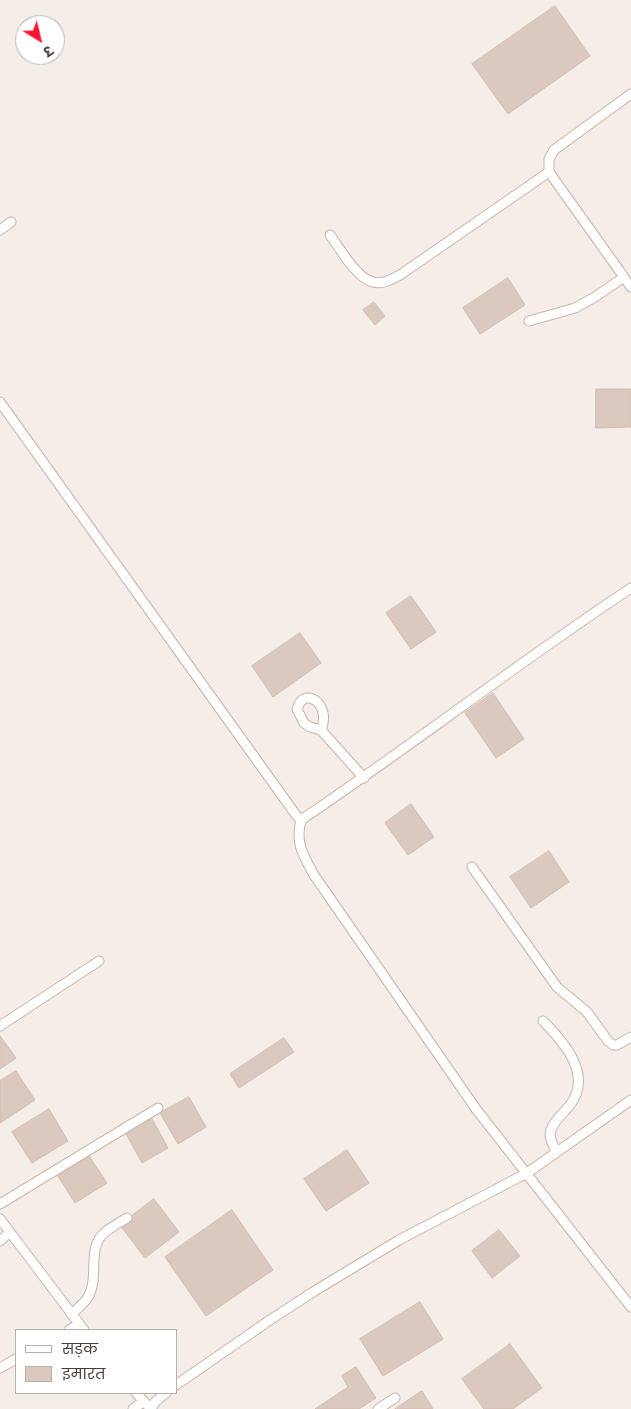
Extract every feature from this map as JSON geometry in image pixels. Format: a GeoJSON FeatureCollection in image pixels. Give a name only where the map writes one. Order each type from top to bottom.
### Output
{"type":"FeatureCollection","features":[{"type":"Feature","properties":{"kind":"street"},"geometry":{"type":"LineString","coordinates":[[631,94],[554,150],[550,159],[549,172],[631,287]]}},
{"type":"Feature","properties":{"kind":"street"},"geometry":{"type":"LineString","coordinates":[[330,234],[359,274],[374,283],[387,281],[400,276],[549,172]]}},
{"type":"Feature","properties":{"kind":"street"},"geometry":{"type":"LineString","coordinates":[[0,230],[11,222]]}},
{"type":"Feature","properties":{"kind":"street"},"geometry":{"type":"LineString","coordinates":[[529,321],[575,308],[624,277]]}},
{"type":"Feature","properties":{"kind":"street"},"geometry":{"type":"LineString","coordinates":[[0,402],[301,820]]}},
{"type":"Feature","properties":{"kind":"street"},"geometry":{"type":"LineString","coordinates":[[631,588],[579,623],[364,778],[301,820],[298,832],[299,845],[314,875],[476,1109],[631,1307]]}},
{"type":"Feature","properties":{"kind":"street"},"geometry":{"type":"LineString","coordinates":[[322,730],[364,778]]}},
{"type":"Feature","properties":{"kind":"street"},"geometry":{"type":"LineString","coordinates":[[472,867],[557,987],[587,1012],[613,1045],[617,1045],[631,1037]]}},
{"type":"Feature","properties":{"kind":"street"},"geometry":{"type":"LineString","coordinates":[[0,1026],[98,961]]}},
{"type":"Feature","properties":{"kind":"street"},"geometry":{"type":"LineString","coordinates":[[543,1021],[565,1044],[577,1070],[578,1082],[575,1096],[550,1133],[556,1152]]}},
{"type":"Feature","properties":{"kind":"street"},"geometry":{"type":"LineString","coordinates":[[178,1384],[312,1292],[399,1240],[527,1172],[631,1100]]}},
{"type":"Feature","properties":{"kind":"street"},"geometry":{"type":"LineString","coordinates":[[0,1204],[158,1108]]}},
{"type":"Feature","properties":{"kind":"street"},"geometry":{"type":"LineString","coordinates":[[71,1314],[84,1302],[93,1285],[95,1252],[99,1240],[104,1233],[127,1218]]}},
{"type":"Feature","properties":{"kind":"street"},"geometry":{"type":"LineString","coordinates":[[0,1219],[82,1327]]}},
{"type":"Feature","properties":{"kind":"street"},"geometry":{"type":"LineString","coordinates":[[0,1241],[10,1232]]}},
{"type":"Feature","properties":{"kind":"street"},"geometry":{"type":"LineString","coordinates":[[0,1368],[15,1360]]}},
{"type":"Feature","properties":{"kind":"street"},"geometry":{"type":"LineString","coordinates":[[137,1394],[151,1409],[155,1402],[165,1394]]}},
{"type":"Feature","properties":{"kind":"street"},"geometry":{"type":"LineString","coordinates":[[378,1409],[395,1398]]}},
{"type":"Feature","properties":{"kind":"street"},"geometry":{"type":"LineString","coordinates":[[133,1409],[143,1402]]}},
{"type":"Feature","properties":{"kind":"building"},"geometry":{"type":"Polygon","coordinates":[[[555,6],[590,56],[508,114],[472,64],[555,6]]]}},
{"type":"Feature","properties":{"kind":"building"},"geometry":{"type":"Polygon","coordinates":[[[508,278],[525,305],[480,334],[463,308],[508,278]]]}},
{"type":"Feature","properties":{"kind":"building"},"geometry":{"type":"Polygon","coordinates":[[[374,302],[385,316],[375,325],[363,310],[374,302]]]}},
{"type":"Feature","properties":{"kind":"building"},"geometry":{"type":"Polygon","coordinates":[[[596,389],[631,389],[631,427],[596,428],[596,389]]]}},
{"type":"Feature","properties":{"kind":"building"},"geometry":{"type":"Polygon","coordinates":[[[411,596],[436,632],[411,649],[386,613],[411,596]]]}},
{"type":"Feature","properties":{"kind":"building"},"geometry":{"type":"Polygon","coordinates":[[[300,633],[321,663],[273,697],[252,666],[300,633]]]}},
{"type":"Feature","properties":{"kind":"building"},"geometry":{"type":"Polygon","coordinates":[[[493,693],[524,739],[496,758],[465,713],[493,693]]]}},
{"type":"Feature","properties":{"kind":"building"},"geometry":{"type":"Polygon","coordinates":[[[411,804],[434,837],[408,855],[385,823],[411,804]]]}},
{"type":"Feature","properties":{"kind":"building"},"geometry":{"type":"Polygon","coordinates":[[[549,851],[569,882],[531,908],[510,877],[549,851]]]}},
{"type":"Feature","properties":{"kind":"building"},"geometry":{"type":"Polygon","coordinates":[[[0,1036],[16,1058],[0,1069],[0,1036]]]}},
{"type":"Feature","properties":{"kind":"building"},"geometry":{"type":"Polygon","coordinates":[[[284,1038],[294,1052],[239,1088],[230,1074],[284,1038]]]}},
{"type":"Feature","properties":{"kind":"building"},"geometry":{"type":"Polygon","coordinates":[[[16,1071],[35,1100],[0,1123],[0,1081],[16,1071]]]}},
{"type":"Feature","properties":{"kind":"building"},"geometry":{"type":"Polygon","coordinates":[[[189,1097],[206,1127],[178,1144],[160,1113],[189,1097]]]}},
{"type":"Feature","properties":{"kind":"building"},"geometry":{"type":"Polygon","coordinates":[[[49,1109],[68,1141],[32,1163],[12,1132],[49,1109]]]}},
{"type":"Feature","properties":{"kind":"building"},"geometry":{"type":"Polygon","coordinates":[[[151,1117],[168,1148],[142,1163],[125,1132],[151,1117]]]}},
{"type":"Feature","properties":{"kind":"building"},"geometry":{"type":"Polygon","coordinates":[[[347,1150],[369,1183],[326,1211],[304,1179],[347,1150]]]}},
{"type":"Feature","properties":{"kind":"building"},"geometry":{"type":"Polygon","coordinates":[[[87,1153],[107,1183],[75,1203],[56,1173],[87,1153]]]}},
{"type":"Feature","properties":{"kind":"building"},"geometry":{"type":"Polygon","coordinates":[[[154,1199],[179,1232],[145,1258],[120,1225],[154,1199]]]}},
{"type":"Feature","properties":{"kind":"building"},"geometry":{"type":"Polygon","coordinates":[[[232,1210],[273,1270],[206,1316],[165,1257],[232,1210]]]}},
{"type":"Feature","properties":{"kind":"building"},"geometry":{"type":"Polygon","coordinates":[[[499,1230],[520,1256],[492,1278],[472,1251],[499,1230]]]}},
{"type":"Feature","properties":{"kind":"building"},"geometry":{"type":"Polygon","coordinates":[[[420,1302],[443,1339],[383,1376],[360,1339],[420,1302]]]}},
{"type":"Feature","properties":{"kind":"building"},"geometry":{"type":"Polygon","coordinates":[[[510,1344],[542,1388],[513,1409],[484,1409],[462,1379],[510,1344]]]}},
{"type":"Feature","properties":{"kind":"building"},"geometry":{"type":"Polygon","coordinates":[[[356,1367],[376,1398],[359,1409],[315,1409],[348,1387],[342,1376],[356,1367]]]}},
{"type":"Feature","properties":{"kind":"building"},"geometry":{"type":"Polygon","coordinates":[[[422,1391],[433,1409],[395,1409],[422,1391]]]}}]}
